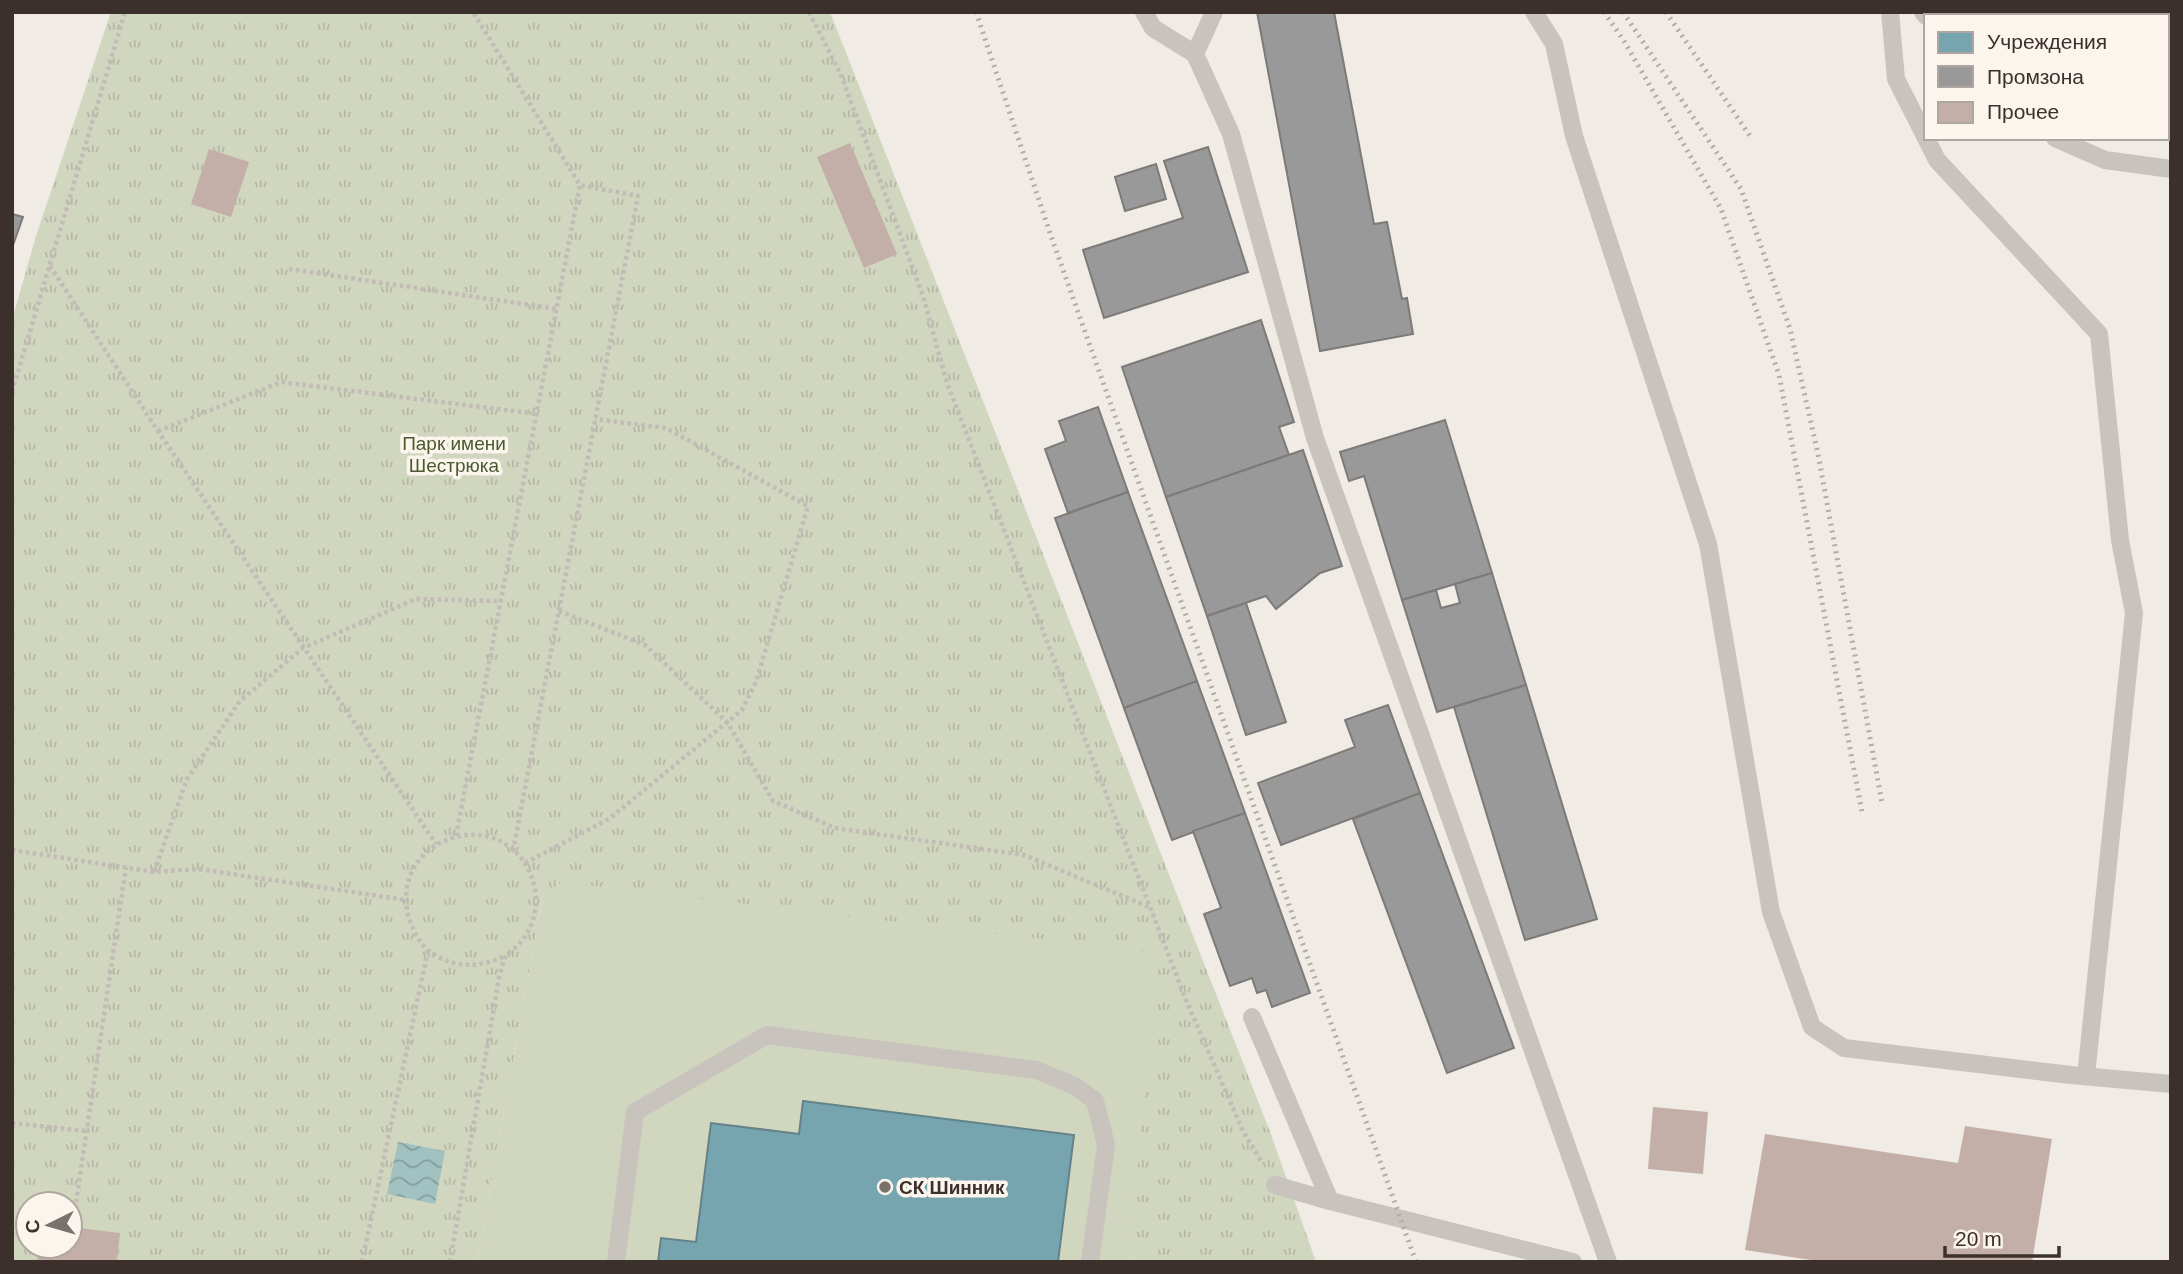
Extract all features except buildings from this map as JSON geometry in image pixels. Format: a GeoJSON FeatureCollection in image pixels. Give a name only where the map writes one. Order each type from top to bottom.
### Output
{"type":"FeatureCollection","features":[{"type":"Feature","properties":{"kind":"lane"},"geometry":{"type":"LineString","coordinates":[[1144,12],[1153,28],[1195,54],[1231,134],[1315,438],[1608,1262]]}},
{"type":"Feature","properties":{"kind":"lane"},"geometry":{"type":"LineString","coordinates":[[1195,54],[1214,12]]}},
{"type":"Feature","properties":{"kind":"lane"},"geometry":{"type":"LineString","coordinates":[[1534,12],[1554,44],[1574,136],[1708,544],[1771,912],[1812,1027],[1844,1048],[2171,1084]]}},
{"type":"Feature","properties":{"kind":"lane"},"geometry":{"type":"LineString","coordinates":[[1890,12],[1896,79],[1924,134]]}},
{"type":"Feature","properties":{"kind":"lane"},"geometry":{"type":"LineString","coordinates":[[1927,140],[1937,160],[2098,334],[2120,540],[2134,613],[2086,1076]]}},
{"type":"Feature","properties":{"kind":"lane"},"geometry":{"type":"LineString","coordinates":[[2060,140],[2105,160],[2171,169]]}},
{"type":"Feature","properties":{"kind":"lane"},"geometry":{"type":"LineString","coordinates":[[1252,1017],[1330,1201]]}},
{"type":"Feature","properties":{"kind":"lane"},"geometry":{"type":"LineString","coordinates":[[616,1262],[635,1112],[767,1035],[1035,1070],[1075,1086],[1095,1101],[1106,1145],[1090,1262]]}},
{"type":"Feature","properties":{"kind":"lane"},"geometry":{"type":"LineString","coordinates":[[1275,1185],[1573,1262]]}},
{"type":"Feature","properties":{"kind":"path"},"geometry":{"type":"LineString","coordinates":[[12,392],[125,12]]}},
{"type":"Feature","properties":{"kind":"path"},"geometry":{"type":"LineString","coordinates":[[456,836],[580,185],[473,12]]}},
{"type":"Feature","properties":{"kind":"path"},"geometry":{"type":"LineString","coordinates":[[808,12],[841,75],[923,296],[947,383],[1185,1000],[1242,1129],[1275,1185]]}},
{"type":"Feature","properties":{"kind":"path"},"geometry":{"type":"LineString","coordinates":[[513,850],[638,196],[580,185]]}},
{"type":"Feature","properties":{"kind":"path"},"geometry":{"type":"LineString","coordinates":[[50,266],[436,844]]}},
{"type":"Feature","properties":{"kind":"path"},"geometry":{"type":"LineString","coordinates":[[289,269],[557,309]]}},
{"type":"Feature","properties":{"kind":"path"},"geometry":{"type":"LineString","coordinates":[[158,431],[281,382],[538,414]]}},
{"type":"Feature","properties":{"kind":"path"},"geometry":{"type":"LineString","coordinates":[[525,863],[608,819],[743,710],[756,682],[808,506],[666,428],[595,419]]}},
{"type":"Feature","properties":{"kind":"path"},"geometry":{"type":"LineString","coordinates":[[154,872],[187,779],[240,701],[303,648],[416,599],[501,601]]}},
{"type":"Feature","properties":{"kind":"path"},"geometry":{"type":"LineString","coordinates":[[559,611],[645,645],[727,722],[773,801],[835,828],[1024,855],[1150,908]]}},
{"type":"Feature","properties":{"kind":"path"},"geometry":{"type":"LineString","coordinates":[[468,834],[493,838],[504,843],[525,863],[534,882],[537,903],[532,924],[521,942],[505,956],[490,963],[459,965],[444,960],[428,950],[418,939],[410,923],[405,900],[412,871],[422,856],[436,844],[456,836],[468,834]]}},
{"type":"Feature","properties":{"kind":"path"},"geometry":{"type":"LineString","coordinates":[[12,850],[154,872],[198,869],[405,900]]}},
{"type":"Feature","properties":{"kind":"path"},"geometry":{"type":"LineString","coordinates":[[78,1190],[126,867]]}},
{"type":"Feature","properties":{"kind":"path"},"geometry":{"type":"LineString","coordinates":[[362,1262],[428,950]]}},
{"type":"Feature","properties":{"kind":"path"},"geometry":{"type":"LineString","coordinates":[[450,1262],[496,992],[505,956]]}},
{"type":"Feature","properties":{"kind":"path"},"geometry":{"type":"LineString","coordinates":[[12,1123],[86,1131]]}},
{"type":"Feature","properties":{"kind":"green space","name":"Парк имени Шестрюка"},"geometry":{"type":"Polygon","coordinates":[[[111,12],[830,12],[1269,1129],[1316,1262],[1128,1262],[1158,953],[543,895],[477,1262],[12,1262],[12,320],[36,236],[111,12]]]}},
{"type":"Feature","properties":{"kind":"green space"},"geometry":{"type":"Polygon","coordinates":[[[561,882],[1159,953],[1128,1262],[477,1262],[543,895],[561,882]]]}},
{"type":"Feature","properties":{"kind":"water"},"geometry":{"type":"Polygon","coordinates":[[[398,1142],[445,1151],[435,1204],[387,1194],[398,1142]]]}},
{"type":"Feature","properties":{"kind":"railway"},"geometry":{"type":"LineString","coordinates":[[976,12],[1051,236],[1416,1262]]}},
{"type":"Feature","properties":{"kind":"railway"},"geometry":{"type":"LineString","coordinates":[[1604,12],[1624,41],[1721,209],[1779,375],[1862,812]]}},
{"type":"Feature","properties":{"kind":"railway"},"geometry":{"type":"LineString","coordinates":[[1623,12],[1741,189],[1790,329],[1818,454],[1882,803]]}},
{"type":"Feature","properties":{"kind":"railway"},"geometry":{"type":"LineString","coordinates":[[1666,12],[1750,136]]}},
{"type":"Feature","properties":{"kind":"place","name":"СК Шинник"},"geometry":{"type":"Point","coordinates":[885,1187]}}]}
